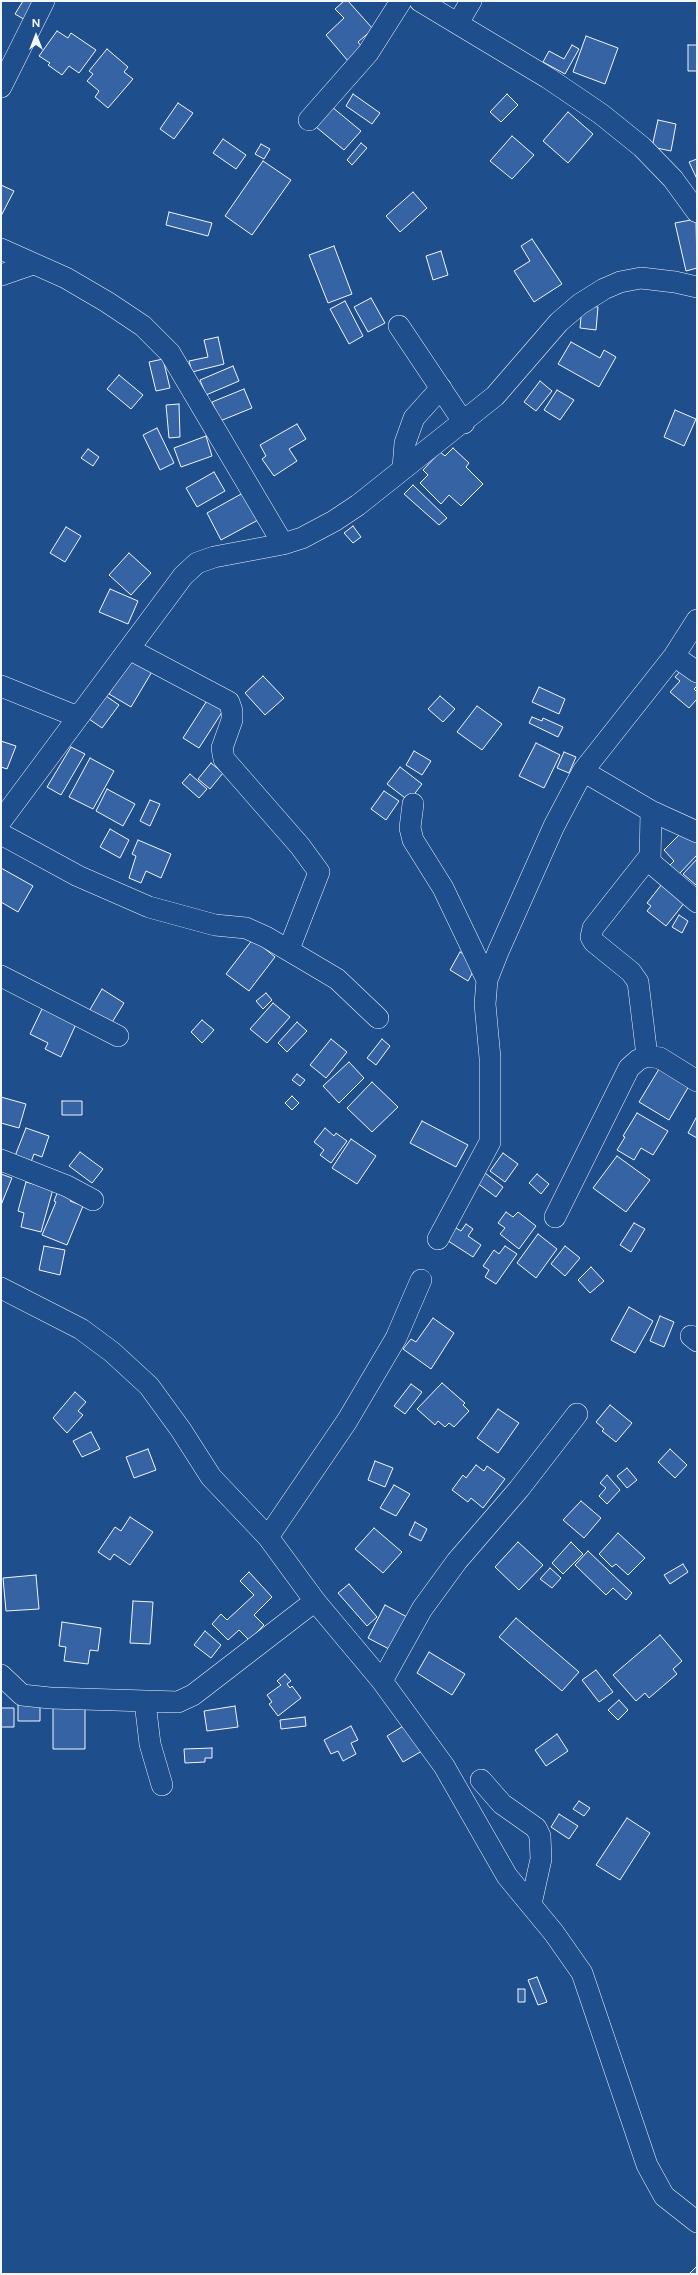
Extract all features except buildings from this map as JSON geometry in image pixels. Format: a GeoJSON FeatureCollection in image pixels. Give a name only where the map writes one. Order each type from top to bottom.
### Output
{"type":"FeatureCollection","features":[{"type":"Feature","properties":{"kind":"street"},"geometry":{"type":"LineString","coordinates":[[1,88],[44,1]]}},
{"type":"Feature","properties":{"kind":"street"},"geometry":{"type":"LineString","coordinates":[[309,120],[368,53],[401,1]]}},
{"type":"Feature","properties":{"kind":"street"},"geometry":{"type":"LineString","coordinates":[[420,1],[548,78],[601,114],[642,147],[673,179],[697,212]]}},
{"type":"Feature","properties":{"kind":"street"},"geometry":{"type":"LineString","coordinates":[[458,23],[472,1]]}},
{"type":"Feature","properties":{"kind":"street"},"geometry":{"type":"LineString","coordinates":[[1,249],[66,278],[107,302],[143,326],[170,353],[283,544]]}},
{"type":"Feature","properties":{"kind":"street"},"geometry":{"type":"LineString","coordinates":[[1,275],[33,264]]}},
{"type":"Feature","properties":{"kind":"street"},"geometry":{"type":"LineString","coordinates":[[1,821],[183,576],[197,563],[214,557],[283,544],[302,538],[334,521],[358,505],[403,468],[464,423],[495,396],[559,322],[580,304],[604,289],[620,282],[640,278],[675,282],[697,287]]}},
{"type":"Feature","properties":{"kind":"street"},"geometry":{"type":"LineString","coordinates":[[399,326],[464,423]]}},
{"type":"Feature","properties":{"kind":"street"},"geometry":{"type":"LineString","coordinates":[[403,468],[405,443],[414,418],[441,388]]}},
{"type":"Feature","properties":{"kind":"street"},"geometry":{"type":"LineString","coordinates":[[438,1239],[490,1142],[490,1058],[485,1004],[487,980],[498,952],[551,833],[583,771],[674,656],[697,620]]}},
{"type":"Feature","properties":{"kind":"street"},"geometry":{"type":"LineString","coordinates":[[129,649],[229,702],[232,711],[232,720],[222,748],[224,759],[300,846],[319,872],[289,949]]}},
{"type":"Feature","properties":{"kind":"street"},"geometry":{"type":"LineString","coordinates":[[674,656],[697,672]]}},
{"type":"Feature","properties":{"kind":"street"},"geometry":{"type":"LineString","coordinates":[[1,686],[78,717]]}},
{"type":"Feature","properties":{"kind":"street"},"geometry":{"type":"LineString","coordinates":[[583,771],[651,811],[697,832]]}},
{"type":"Feature","properties":{"kind":"street"},"geometry":{"type":"LineString","coordinates":[[413,804],[410,828],[413,840],[443,888],[487,980]]}},
{"type":"Feature","properties":{"kind":"street"},"geometry":{"type":"LineString","coordinates":[[651,811],[650,862],[658,871],[697,902]]}},
{"type":"Feature","properties":{"kind":"street"},"geometry":{"type":"LineString","coordinates":[[1,834],[78,876],[149,907],[215,925],[246,928],[289,949],[337,979],[378,1018]]}},
{"type":"Feature","properties":{"kind":"street"},"geometry":{"type":"LineString","coordinates":[[647,1056],[638,982],[631,972],[594,942],[591,937],[593,928],[649,857]]}},
{"type":"Feature","properties":{"kind":"street"},"geometry":{"type":"LineString","coordinates":[[1,976],[118,1036]]}},
{"type":"Feature","properties":{"kind":"street"},"geometry":{"type":"LineString","coordinates":[[555,1216],[629,1068],[638,1060],[647,1056],[660,1058],[697,1081]]}},
{"type":"Feature","properties":{"kind":"street"},"geometry":{"type":"LineString","coordinates":[[1,1160],[67,1186],[93,1200]]}},
{"type":"Feature","properties":{"kind":"street"},"geometry":{"type":"LineString","coordinates":[[268,1538],[347,1421],[396,1338],[421,1280]]}},
{"type":"Feature","properties":{"kind":"street"},"geometry":{"type":"LineString","coordinates":[[1,1288],[81,1329],[112,1352],[148,1386],[181,1430],[211,1477],[268,1538],[315,1600],[382,1681],[444,1766],[507,1876],[554,1933],[582,1973],[647,2165],[664,2196],[697,2222]]}},
{"type":"Feature","properties":{"kind":"street"},"geometry":{"type":"LineString","coordinates":[[382,1681],[422,1609],[457,1561],[519,1489],[577,1414]]}},
{"type":"Feature","properties":{"kind":"street"},"geometry":{"type":"LineString","coordinates":[[1,1675],[22,1695],[145,1702],[178,1702],[193,1695],[315,1600]]}},
{"type":"Feature","properties":{"kind":"street"},"geometry":{"type":"LineString","coordinates":[[145,1702],[150,1744],[162,1785]]}},
{"type":"Feature","properties":{"kind":"street"},"geometry":{"type":"LineString","coordinates":[[481,1780],[502,1804],[536,1828],[540,1836],[541,1859],[531,1904]]}}]}
